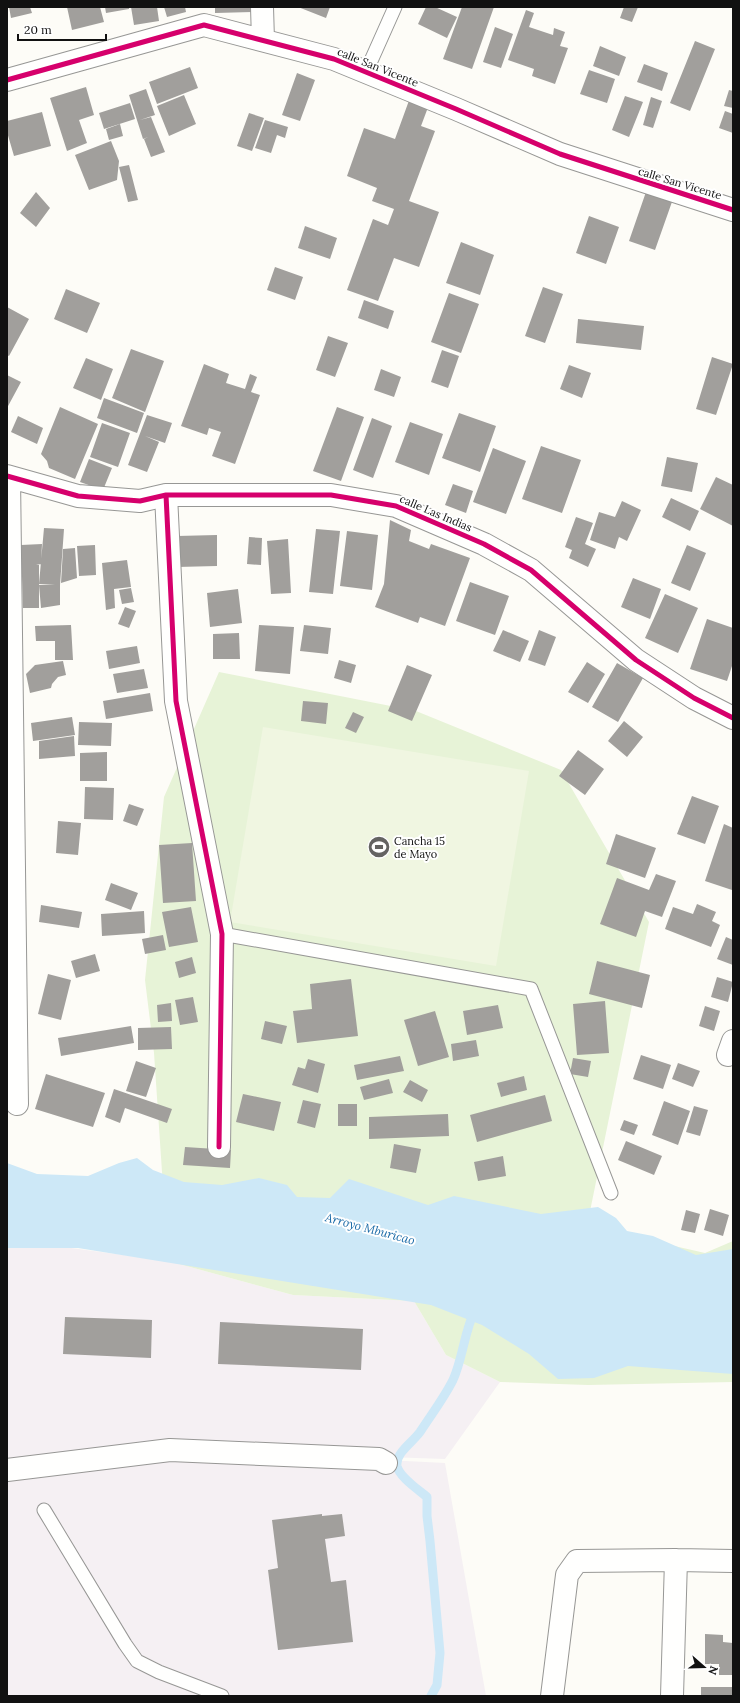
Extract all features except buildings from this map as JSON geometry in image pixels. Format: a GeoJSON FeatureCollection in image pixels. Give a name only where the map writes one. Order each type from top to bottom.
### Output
{"type":"FeatureCollection","features":[{"type":"Feature","properties":{"kind":"street"},"geometry":{"type":"LineString","coordinates":[[262,7],[263,40]]}},
{"type":"Feature","properties":{"kind":"street","name":"calle San Vicente"},"geometry":{"type":"LineString","coordinates":[[7,80],[204,25],[334,59],[560,154],[733,210]]}},
{"type":"Feature","properties":{"kind":"street"},"geometry":{"type":"LineString","coordinates":[[8,476],[17,1104]]}},
{"type":"Feature","properties":{"kind":"street","name":"calle Las Indias"},"geometry":{"type":"LineString","coordinates":[[8,476],[78,496],[140,501],[166,495],[331,495],[396,506],[484,544],[531,570],[636,660],[694,698],[733,718]]}},
{"type":"Feature","properties":{"kind":"street"},"geometry":{"type":"LineString","coordinates":[[166,495],[176,701],[222,934],[220,1148]]}},
{"type":"Feature","properties":{"kind":"street"},"geometry":{"type":"LineString","coordinates":[[7,1470],[170,1450],[379,1459],[386,1463]]}},
{"type":"Feature","properties":{"kind":"street"},"geometry":{"type":"LineString","coordinates":[[672,1696],[676,1560]]}},
{"type":"Feature","properties":{"kind":"street"},"geometry":{"type":"LineString","coordinates":[[552,1696],[567,1575],[577,1561],[733,1561]]}},
{"type":"Feature","properties":{"kind":"lane"},"geometry":{"type":"LineString","coordinates":[[366,72],[395,7]]}},
{"type":"Feature","properties":{"kind":"lane"},"geometry":{"type":"LineString","coordinates":[[222,934],[531,989],[611,1192]]}},
{"type":"Feature","properties":{"kind":"lane"},"geometry":{"type":"LineString","coordinates":[[44,1510],[125,1644],[137,1661],[159,1672],[222,1696]]}},
{"type":"Feature","properties":{"kind":"shaded area"},"geometry":{"type":"Polygon","coordinates":[[[34,1243],[168,1261],[293,1295],[414,1301],[446,1355],[500,1382],[445,1459],[210,1451],[445,1463],[486,1696],[7,1696],[7,1244],[34,1243]]]}},
{"type":"Feature","properties":{"kind":"green space"},"geometry":{"type":"Polygon","coordinates":[[[219,672],[416,711],[561,770],[649,922],[587,1226],[705,1253],[733,1241],[733,1382],[588,1385],[500,1382],[446,1355],[414,1301],[293,1295],[168,1261],[154,1053],[145,980],[164,797],[219,672]]]}},
{"type":"Feature","properties":{"kind":"green space","name":"Cancha 15 de Mayo"},"geometry":{"type":"Polygon","coordinates":[[[263,727],[529,771],[496,966],[230,922],[263,727]]]}},
{"type":"Feature","properties":{"kind":"water","name":"Arroyo Mburicao"},"geometry":{"type":"Polygon","coordinates":[[[137,1158],[153,1170],[184,1182],[222,1185],[259,1178],[287,1185],[297,1197],[330,1198],[349,1179],[428,1205],[454,1196],[541,1214],[598,1207],[616,1218],[627,1231],[653,1236],[696,1255],[733,1249],[733,1374],[628,1366],[594,1378],[558,1379],[529,1354],[482,1325],[431,1305],[78,1248],[7,1248],[7,1163],[37,1174],[88,1176],[119,1163],[137,1158]]]}},
{"type":"Feature","properties":{"kind":"waterway"},"geometry":{"type":"LineString","coordinates":[[431,1696],[437,1685],[440,1653],[427,1516],[427,1497],[401,1474],[397,1466],[397,1461],[402,1452],[420,1432],[442,1400],[453,1380],[468,1327],[475,1310]]}},
{"type":"Feature","properties":{"kind":"cycle path"},"geometry":{"type":"LineString","coordinates":[[7,80],[204,25],[334,59],[560,154],[733,210]]}},
{"type":"Feature","properties":{"kind":"cycle path"},"geometry":{"type":"LineString","coordinates":[[7,476],[78,496],[140,501],[166,495],[331,495],[396,506],[484,544],[531,570],[636,660],[694,698],[733,718]]}},
{"type":"Feature","properties":{"kind":"cycle path"},"geometry":{"type":"LineString","coordinates":[[166,495],[176,701],[222,934],[219,1147]]}},
{"type":"Feature","properties":{"kind":"place","name":"Cancha 15 de Mayo"},"geometry":{"type":"Point","coordinates":[379,847]}}]}
